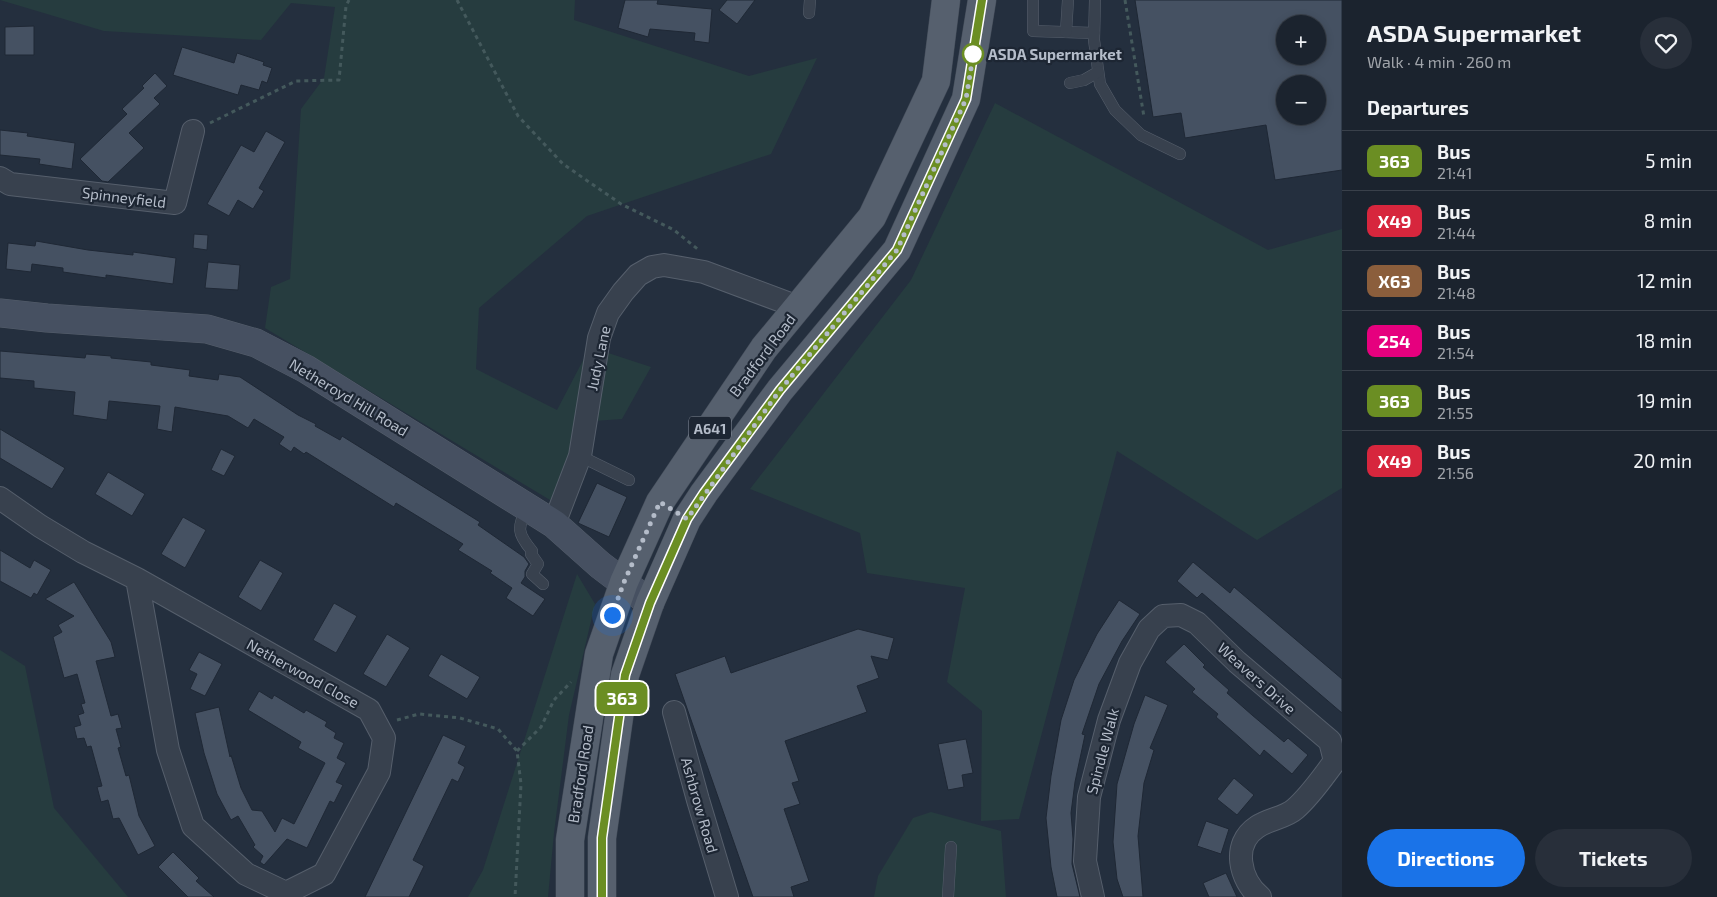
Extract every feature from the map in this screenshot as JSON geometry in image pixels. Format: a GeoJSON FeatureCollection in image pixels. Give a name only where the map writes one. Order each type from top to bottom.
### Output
{"type":"FeatureCollection","features":[{"type":"Feature","properties":{"kind":"main road","name":"Bradford Road"},"geometry":{"type":"LineString","coordinates":[[570,897],[570,840],[599,654],[624,582],[660,502],[764,348],[872,218],[936,81],[946,0]]}},
{"type":"Feature","properties":{"kind":"main road","name":"Bradford Road"},"geometry":{"type":"LineString","coordinates":[[602,897],[602,838],[625,675],[650,603],[687,519],[780,390],[897,250],[966,99],[982,0]]}},
{"type":"Feature","properties":{"kind":"main road"},"geometry":{"type":"LineString","coordinates":[[660,502],[687,519]]}},
{"type":"Feature","properties":{"kind":"street","name":"Spinneyfield"},"geometry":{"type":"LineString","coordinates":[[0,178],[10,184],[175,203],[193,131]]}},
{"type":"Feature","properties":{"kind":"street","name":"Judy Lane"},"geometry":{"type":"LineString","coordinates":[[554,524],[580,456],[599,338],[608,313],[638,275],[652,267],[664,265],[711,275],[798,307]]}},
{"type":"Feature","properties":{"kind":"street","name":"Netheroyd Hill Road"},"geometry":{"type":"LineString","coordinates":[[0,313],[206,329],[256,343],[306,369],[554,524],[600,565],[650,603]]}},
{"type":"Feature","properties":{"kind":"street","name":"Netherwood Close"},"geometry":{"type":"LineString","coordinates":[[0,498],[40,526],[83,552],[137,579],[369,710],[384,738],[379,772],[324,874],[286,892],[246,874],[193,826],[168,750],[137,579]]}},
{"type":"Feature","properties":{"kind":"street","name":"Weavers Drive"},"geometry":{"type":"LineString","coordinates":[[1163,616],[1181,615],[1197,623],[1236,662],[1330,741],[1338,762],[1293,810],[1256,828],[1242,846],[1242,868],[1246,881],[1260,897]]}},
{"type":"Feature","properties":{"kind":"street","name":"Spindle Walk"},"geometry":{"type":"LineString","coordinates":[[1093,897],[1085,861],[1089,797],[1109,720],[1130,663],[1149,629],[1163,616]]}},
{"type":"Feature","properties":{"kind":"street","name":"Ashbrow Road"},"geometry":{"type":"LineString","coordinates":[[674,712],[727,897]]}},
{"type":"Feature","properties":{"kind":"lane"},"geometry":{"type":"LineString","coordinates":[[809,13],[810,0]]}},
{"type":"Feature","properties":{"kind":"lane"},"geometry":{"type":"LineString","coordinates":[[1033,0],[1034,31],[1094,33]]}},
{"type":"Feature","properties":{"kind":"lane"},"geometry":{"type":"LineString","coordinates":[[1066,32],[1068,0]]}},
{"type":"Feature","properties":{"kind":"lane"},"geometry":{"type":"LineString","coordinates":[[1095,0],[1094,33],[1100,84],[1115,110],[1141,135],[1180,154]]}},
{"type":"Feature","properties":{"kind":"lane"},"geometry":{"type":"LineString","coordinates":[[1070,83],[1084,80],[1098,72]]}},
{"type":"Feature","properties":{"kind":"lane"},"geometry":{"type":"LineString","coordinates":[[580,456],[629,480]]}},
{"type":"Feature","properties":{"kind":"lane"},"geometry":{"type":"LineString","coordinates":[[527,507],[519,525],[519,533],[532,551],[531,554],[538,564],[532,574],[543,584]]}},
{"type":"Feature","properties":{"kind":"lane"},"geometry":{"type":"LineString","coordinates":[[948,897],[951,847]]}},
{"type":"Feature","properties":{"kind":"path"},"geometry":{"type":"LineString","coordinates":[[193,131],[296,81],[338,80],[346,6],[349,0]]}},
{"type":"Feature","properties":{"kind":"path"},"geometry":{"type":"LineString","coordinates":[[457,0],[518,116],[563,164],[621,204],[674,230],[700,251],[711,275]]}},
{"type":"Feature","properties":{"kind":"path"},"geometry":{"type":"LineString","coordinates":[[1125,0],[1144,117],[1136,130]]}},
{"type":"Feature","properties":{"kind":"path"},"geometry":{"type":"LineString","coordinates":[[517,751],[541,727],[554,700],[572,680]]}},
{"type":"Feature","properties":{"kind":"path"},"geometry":{"type":"LineString","coordinates":[[377,724],[419,714],[460,718],[498,728],[517,751],[521,784],[515,897]]}},
{"type":"Feature","properties":{"kind":"green space"},"geometry":{"type":"Polygon","coordinates":[[[0,0],[575,0],[574,20],[749,76],[817,58],[771,154],[587,216],[479,308],[476,369],[557,410],[590,347],[651,367],[622,419],[579,422],[555,503],[265,328],[271,287],[290,279],[301,109],[324,78],[335,7],[291,3],[261,40],[104,31],[0,0]]]}},
{"type":"Feature","properties":{"kind":"green space"},"geometry":{"type":"Polygon","coordinates":[[[995,103],[1268,250],[1342,229],[1342,488],[1257,540],[1117,451],[1019,819],[981,821],[982,711],[947,682],[965,588],[867,573],[860,533],[750,489],[911,280],[995,103]]]}},
{"type":"Feature","properties":{"kind":"green space"},"geometry":{"type":"Polygon","coordinates":[[[577,574],[595,604],[569,715],[548,897],[468,897],[483,870],[577,574]]]}},
{"type":"Feature","properties":{"kind":"green space"},"geometry":{"type":"Polygon","coordinates":[[[0,650],[25,666],[54,808],[128,897],[0,897],[0,650]]]}},
{"type":"Feature","properties":{"kind":"green space"},"geometry":{"type":"Polygon","coordinates":[[[931,812],[1001,831],[1006,897],[874,897],[878,876],[913,818],[931,812]]]}},
{"type":"Feature","properties":{"kind":"building"},"geometry":{"type":"Polygon","coordinates":[[[625,0],[658,0],[657,4],[712,9],[709,43],[694,41],[695,33],[650,29],[648,37],[618,28],[625,0]]]}},
{"type":"Feature","properties":{"kind":"building"},"geometry":{"type":"Polygon","coordinates":[[[727,0],[755,0],[737,24],[719,10],[727,0]]]}},
{"type":"Feature","properties":{"kind":"building"},"geometry":{"type":"Polygon","coordinates":[[[1135,0],[1342,0],[1342,170],[1275,180],[1266,125],[1185,138],[1181,113],[1153,117],[1135,0]]]}},
{"type":"Feature","properties":{"kind":"building"},"geometry":{"type":"Polygon","coordinates":[[[34,26],[34,55],[5,55],[5,27],[34,26]]]}},
{"type":"Feature","properties":{"kind":"building"},"geometry":{"type":"Polygon","coordinates":[[[182,47],[234,63],[237,53],[264,62],[263,65],[272,68],[267,83],[262,81],[259,90],[241,85],[238,95],[173,75],[182,47]]]}},
{"type":"Feature","properties":{"kind":"building"},"geometry":{"type":"Polygon","coordinates":[[[155,73],[167,86],[154,98],[160,104],[129,133],[144,148],[108,182],[102,181],[80,159],[127,114],[122,109],[144,88],[142,86],[155,73]]]}},
{"type":"Feature","properties":{"kind":"building"},"geometry":{"type":"Polygon","coordinates":[[[0,130],[28,133],[27,136],[75,143],[72,169],[39,164],[40,159],[0,155],[0,130]]]}},
{"type":"Feature","properties":{"kind":"building"},"geometry":{"type":"Polygon","coordinates":[[[266,131],[285,142],[259,188],[264,191],[253,209],[238,200],[229,216],[207,204],[241,145],[254,152],[266,131]]]}},
{"type":"Feature","properties":{"kind":"building"},"geometry":{"type":"Polygon","coordinates":[[[194,234],[208,235],[207,250],[193,248],[194,234]]]}},
{"type":"Feature","properties":{"kind":"building"},"geometry":{"type":"Polygon","coordinates":[[[36,241],[88,250],[133,255],[133,252],[176,258],[173,284],[106,275],[106,278],[63,272],[63,268],[32,264],[31,272],[6,269],[8,243],[35,246],[36,241]]]}},
{"type":"Feature","properties":{"kind":"building"},"geometry":{"type":"Polygon","coordinates":[[[208,262],[240,265],[238,290],[205,288],[208,262]]]}},
{"type":"Feature","properties":{"kind":"building"},"geometry":{"type":"Polygon","coordinates":[[[0,351],[85,358],[86,354],[111,356],[111,358],[151,362],[151,365],[190,370],[189,376],[218,380],[219,374],[240,377],[298,415],[316,424],[315,426],[340,440],[342,436],[480,522],[478,525],[524,557],[529,564],[521,583],[545,599],[533,616],[506,598],[512,588],[490,573],[492,571],[458,550],[463,544],[396,503],[394,507],[306,452],[304,454],[294,447],[291,452],[279,444],[284,437],[254,419],[248,428],[228,416],[175,407],[172,432],[157,429],[160,406],[109,401],[107,420],[73,415],[75,392],[34,388],[34,381],[0,378],[0,351]]]}},
{"type":"Feature","properties":{"kind":"building"},"geometry":{"type":"Polygon","coordinates":[[[0,429],[65,468],[52,489],[0,458],[0,429]]]}},
{"type":"Feature","properties":{"kind":"building"},"geometry":{"type":"Polygon","coordinates":[[[221,449],[235,456],[224,476],[211,470],[221,449]]]}},
{"type":"Feature","properties":{"kind":"building"},"geometry":{"type":"Polygon","coordinates":[[[108,472],[145,494],[132,516],[95,494],[108,472]]]}},
{"type":"Feature","properties":{"kind":"building"},"geometry":{"type":"Polygon","coordinates":[[[597,483],[627,497],[609,537],[578,523],[597,483]]]}},
{"type":"Feature","properties":{"kind":"building"},"geometry":{"type":"Polygon","coordinates":[[[183,517],[206,530],[185,568],[161,554],[183,517]]]}},
{"type":"Feature","properties":{"kind":"building"},"geometry":{"type":"Polygon","coordinates":[[[0,550],[30,568],[34,560],[51,570],[37,595],[34,593],[31,598],[0,581],[0,550]]]}},
{"type":"Feature","properties":{"kind":"building"},"geometry":{"type":"Polygon","coordinates":[[[260,560],[283,573],[261,611],[238,597],[260,560]]]}},
{"type":"Feature","properties":{"kind":"building"},"geometry":{"type":"Polygon","coordinates":[[[1193,562],[1230,593],[1234,587],[1342,679],[1342,713],[1202,593],[1197,598],[1177,581],[1193,562]]]}},
{"type":"Feature","properties":{"kind":"building"},"geometry":{"type":"Polygon","coordinates":[[[74,582],[111,642],[115,657],[96,661],[111,716],[118,714],[122,728],[116,729],[121,747],[118,748],[126,776],[129,775],[139,816],[155,846],[138,855],[119,818],[113,819],[108,800],[101,802],[97,787],[102,786],[91,746],[87,747],[84,738],[77,739],[74,727],[81,725],[78,715],[84,713],[81,704],[85,703],[77,674],[64,678],[53,637],[62,632],[58,625],[74,616],[45,599],[74,582]]]}},
{"type":"Feature","properties":{"kind":"building"},"geometry":{"type":"Polygon","coordinates":[[[1119,600],[1140,614],[1122,641],[1099,684],[1082,734],[1085,735],[1075,782],[1071,813],[1072,864],[1080,897],[1057,897],[1051,867],[1046,818],[1061,720],[1074,680],[1097,634],[1119,600]]]}},
{"type":"Feature","properties":{"kind":"building"},"geometry":{"type":"Polygon","coordinates":[[[334,603],[357,616],[336,653],[313,640],[334,603]]]}},
{"type":"Feature","properties":{"kind":"building"},"geometry":{"type":"Polygon","coordinates":[[[858,629],[894,638],[888,660],[871,656],[879,678],[857,686],[867,712],[785,741],[799,781],[792,783],[800,804],[784,809],[809,881],[791,887],[794,897],[753,897],[675,674],[725,656],[731,673],[858,629]]]}},
{"type":"Feature","properties":{"kind":"building"},"geometry":{"type":"Polygon","coordinates":[[[387,634],[410,648],[386,687],[363,674],[387,634]]]}},
{"type":"Feature","properties":{"kind":"building"},"geometry":{"type":"Polygon","coordinates":[[[1184,644],[1205,665],[1203,667],[1229,690],[1227,693],[1284,742],[1288,738],[1308,755],[1292,774],[1264,750],[1260,756],[1216,717],[1218,714],[1192,692],[1195,689],[1165,662],[1184,644]]]}},
{"type":"Feature","properties":{"kind":"building"},"geometry":{"type":"Polygon","coordinates":[[[199,652],[222,664],[205,696],[190,689],[197,674],[189,670],[199,652]]]}},
{"type":"Feature","properties":{"kind":"building"},"geometry":{"type":"Polygon","coordinates":[[[441,654],[480,677],[467,699],[428,676],[441,654]]]}},
{"type":"Feature","properties":{"kind":"building"},"geometry":{"type":"Polygon","coordinates":[[[259,691],[272,699],[274,695],[304,713],[306,710],[327,722],[325,726],[336,733],[334,738],[344,743],[337,758],[346,763],[336,782],[343,785],[334,803],[330,801],[307,848],[287,839],[264,865],[260,862],[263,856],[253,847],[255,845],[238,816],[231,820],[217,794],[204,753],[195,713],[219,707],[230,757],[231,755],[241,788],[252,810],[262,811],[275,832],[282,818],[294,824],[325,763],[298,748],[301,742],[248,710],[259,691]]]}},
{"type":"Feature","properties":{"kind":"building"},"geometry":{"type":"Polygon","coordinates":[[[1145,695],[1168,705],[1150,748],[1154,750],[1144,783],[1138,836],[1143,897],[1123,897],[1117,879],[1113,842],[1117,784],[1134,724],[1145,695]]]}},
{"type":"Feature","properties":{"kind":"building"},"geometry":{"type":"Polygon","coordinates":[[[443,735],[466,746],[458,763],[465,767],[458,782],[452,779],[413,860],[424,866],[409,897],[365,897],[443,735]]]}},
{"type":"Feature","properties":{"kind":"building"},"geometry":{"type":"Polygon","coordinates":[[[966,739],[973,773],[962,775],[964,787],[948,790],[938,744],[966,739]]]}},
{"type":"Feature","properties":{"kind":"building"},"geometry":{"type":"Polygon","coordinates":[[[1234,778],[1254,795],[1237,815],[1217,799],[1234,778]]]}},
{"type":"Feature","properties":{"kind":"building"},"geometry":{"type":"Polygon","coordinates":[[[1206,821],[1229,829],[1221,854],[1197,846],[1206,821]]]}},
{"type":"Feature","properties":{"kind":"building"},"geometry":{"type":"Polygon","coordinates":[[[173,852],[199,878],[196,881],[214,897],[188,897],[158,867],[173,852]]]}},
{"type":"Feature","properties":{"kind":"building"},"geometry":{"type":"Polygon","coordinates":[[[1226,873],[1237,897],[1209,897],[1203,883],[1226,873]]]}},
{"type":"Feature","properties":{"kind":"bus line","name":"363"},"geometry":{"type":"LineString","coordinates":[[602,897],[602,838],[625,675],[650,603],[687,519],[704,493],[780,390],[897,250],[966,99],[982,0]]}},
{"type":"Feature","properties":{"kind":"place","name":"ASDA Supermarket"},"geometry":{"type":"Point","coordinates":[973,54]}},
{"type":"Feature","properties":{"kind":"route"},"geometry":{"type":"LineString","coordinates":[[612,615],[624,582],[660,502],[687,519],[780,390],[897,250],[966,99],[974,50],[973,54]]}}]}
